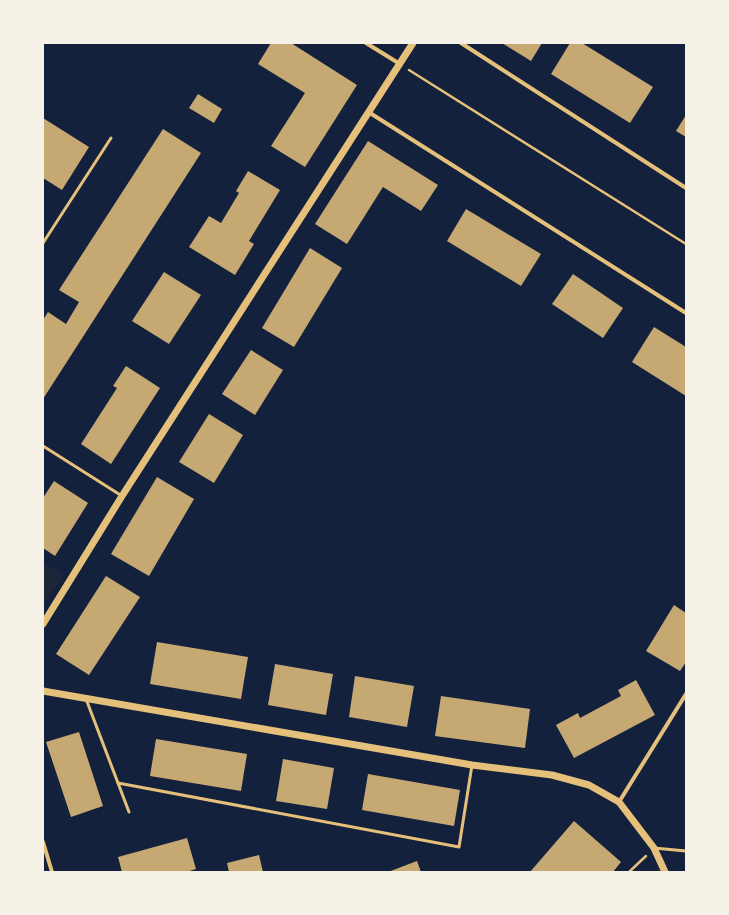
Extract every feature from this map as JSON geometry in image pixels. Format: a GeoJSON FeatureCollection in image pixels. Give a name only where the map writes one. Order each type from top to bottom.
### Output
{"type":"FeatureCollection","features":[{"type":"Feature","properties":{"kind":"street"},"geometry":{"type":"LineString","coordinates":[[366,43],[400,64]]}},
{"type":"Feature","properties":{"kind":"street"},"geometry":{"type":"LineString","coordinates":[[43,624],[122,496],[370,113],[413,43]]}},
{"type":"Feature","properties":{"kind":"street"},"geometry":{"type":"LineString","coordinates":[[461,43],[686,188]]}},
{"type":"Feature","properties":{"kind":"street"},"geometry":{"type":"LineString","coordinates":[[370,113],[686,313]]}},
{"type":"Feature","properties":{"kind":"street"},"geometry":{"type":"LineString","coordinates":[[43,690],[86,699],[472,765],[552,776],[588,785],[619,802],[654,848],[665,872]]}},
{"type":"Feature","properties":{"kind":"street"},"geometry":{"type":"LineString","coordinates":[[619,802],[686,694]]}},
{"type":"Feature","properties":{"kind":"street"},"geometry":{"type":"LineString","coordinates":[[43,842],[52,872]]}},
{"type":"Feature","properties":{"kind":"lane"},"geometry":{"type":"LineString","coordinates":[[43,243],[112,138]]}},
{"type":"Feature","properties":{"kind":"lane"},"geometry":{"type":"LineString","coordinates":[[43,446],[122,496]]}},
{"type":"Feature","properties":{"kind":"lane"},"geometry":{"type":"LineString","coordinates":[[86,699],[129,812]]}},
{"type":"Feature","properties":{"kind":"lane"},"geometry":{"type":"LineString","coordinates":[[118,783],[459,847],[472,765]]}},
{"type":"Feature","properties":{"kind":"lane"},"geometry":{"type":"LineString","coordinates":[[654,848],[686,851]]}},
{"type":"Feature","properties":{"kind":"path"},"geometry":{"type":"LineString","coordinates":[[400,64],[686,244]]}},
{"type":"Feature","properties":{"kind":"path"},"geometry":{"type":"LineString","coordinates":[[629,872],[654,848]]}},
{"type":"Feature","properties":{"kind":"shaded area"},"geometry":{"type":"Polygon","coordinates":[[[43,563],[63,575],[43,606],[43,563]]]}},
{"type":"Feature","properties":{"kind":"building"},"geometry":{"type":"Polygon","coordinates":[[[271,43],[291,43],[357,85],[305,167],[271,146],[305,93],[258,64],[271,43]]]}},
{"type":"Feature","properties":{"kind":"building"},"geometry":{"type":"Polygon","coordinates":[[[502,43],[542,43],[531,61],[502,43]]]}},
{"type":"Feature","properties":{"kind":"building"},"geometry":{"type":"Polygon","coordinates":[[[570,43],[582,43],[653,87],[630,123],[551,74],[570,43]]]}},
{"type":"Feature","properties":{"kind":"building"},"geometry":{"type":"Polygon","coordinates":[[[198,94],[222,109],[214,123],[189,108],[198,94]]]}},
{"type":"Feature","properties":{"kind":"building"},"geometry":{"type":"Polygon","coordinates":[[[686,115],[686,137],[676,131],[686,115]]]}},
{"type":"Feature","properties":{"kind":"building"},"geometry":{"type":"Polygon","coordinates":[[[43,118],[89,147],[62,190],[43,178],[43,118]]]}},
{"type":"Feature","properties":{"kind":"building"},"geometry":{"type":"Polygon","coordinates":[[[163,129],[201,153],[43,399],[43,320],[48,312],[66,324],[79,302],[59,290],[163,129]]]}},
{"type":"Feature","properties":{"kind":"building"},"geometry":{"type":"Polygon","coordinates":[[[368,141],[438,185],[421,211],[383,187],[347,244],[315,224],[368,141]]]}},
{"type":"Feature","properties":{"kind":"building"},"geometry":{"type":"Polygon","coordinates":[[[248,171],[280,190],[249,241],[254,244],[235,275],[189,247],[209,216],[221,223],[239,193],[236,191],[248,171]]]}},
{"type":"Feature","properties":{"kind":"building"},"geometry":{"type":"Polygon","coordinates":[[[466,209],[541,254],[521,286],[447,241],[466,209]]]}},
{"type":"Feature","properties":{"kind":"building"},"geometry":{"type":"Polygon","coordinates":[[[310,248],[342,268],[294,347],[262,328],[310,248]]]}},
{"type":"Feature","properties":{"kind":"building"},"geometry":{"type":"Polygon","coordinates":[[[164,272],[201,295],[169,344],[132,321],[164,272]]]}},
{"type":"Feature","properties":{"kind":"building"},"geometry":{"type":"Polygon","coordinates":[[[573,274],[623,308],[603,338],[552,304],[573,274]]]}},
{"type":"Feature","properties":{"kind":"building"},"geometry":{"type":"Polygon","coordinates":[[[654,327],[686,347],[686,396],[632,362],[654,327]]]}},
{"type":"Feature","properties":{"kind":"building"},"geometry":{"type":"Polygon","coordinates":[[[251,350],[283,370],[255,415],[222,394],[251,350]]]}},
{"type":"Feature","properties":{"kind":"building"},"geometry":{"type":"Polygon","coordinates":[[[126,366],[160,388],[111,464],[81,444],[117,388],[113,386],[126,366]]]}},
{"type":"Feature","properties":{"kind":"building"},"geometry":{"type":"Polygon","coordinates":[[[209,414],[243,435],[214,483],[179,462],[209,414]]]}},
{"type":"Feature","properties":{"kind":"building"},"geometry":{"type":"Polygon","coordinates":[[[157,477],[194,499],[149,576],[111,554],[157,477]]]}},
{"type":"Feature","properties":{"kind":"building"},"geometry":{"type":"Polygon","coordinates":[[[54,481],[88,503],[55,556],[43,548],[43,498],[54,481]]]}},
{"type":"Feature","properties":{"kind":"building"},"geometry":{"type":"Polygon","coordinates":[[[106,576],[140,597],[89,675],[56,654],[106,576]]]}},
{"type":"Feature","properties":{"kind":"building"},"geometry":{"type":"Polygon","coordinates":[[[674,605],[686,613],[686,662],[680,671],[646,651],[674,605]]]}},
{"type":"Feature","properties":{"kind":"building"},"geometry":{"type":"Polygon","coordinates":[[[157,642],[248,657],[241,699],[150,684],[157,642]]]}},
{"type":"Feature","properties":{"kind":"building"},"geometry":{"type":"Polygon","coordinates":[[[275,664],[333,674],[326,715],[268,705],[275,664]]]}},
{"type":"Feature","properties":{"kind":"building"},"geometry":{"type":"Polygon","coordinates":[[[355,676],[414,686],[407,727],[349,717],[355,676]]]}},
{"type":"Feature","properties":{"kind":"building"},"geometry":{"type":"Polygon","coordinates":[[[636,680],[655,715],[574,758],[556,725],[578,713],[580,718],[621,696],[618,690],[636,680]]]}},
{"type":"Feature","properties":{"kind":"building"},"geometry":{"type":"Polygon","coordinates":[[[441,696],[530,709],[525,748],[435,736],[441,696]]]}},
{"type":"Feature","properties":{"kind":"building"},"geometry":{"type":"Polygon","coordinates":[[[79,732],[103,806],[71,817],[46,742],[79,732]]]}},
{"type":"Feature","properties":{"kind":"building"},"geometry":{"type":"Polygon","coordinates":[[[156,739],[247,754],[241,791],[150,776],[156,739]]]}},
{"type":"Feature","properties":{"kind":"building"},"geometry":{"type":"Polygon","coordinates":[[[283,759],[334,768],[327,809],[276,801],[283,759]]]}},
{"type":"Feature","properties":{"kind":"building"},"geometry":{"type":"Polygon","coordinates":[[[368,774],[460,790],[454,826],[362,810],[368,774]]]}},
{"type":"Feature","properties":{"kind":"building"},"geometry":{"type":"Polygon","coordinates":[[[574,821],[621,862],[613,872],[530,872],[574,821]]]}},
{"type":"Feature","properties":{"kind":"building"},"geometry":{"type":"Polygon","coordinates":[[[187,838],[196,869],[186,872],[122,872],[118,857],[187,838]]]}},
{"type":"Feature","properties":{"kind":"building"},"geometry":{"type":"Polygon","coordinates":[[[259,855],[263,872],[229,872],[227,863],[259,855]]]}},
{"type":"Feature","properties":{"kind":"building"},"geometry":{"type":"Polygon","coordinates":[[[417,861],[421,872],[388,872],[417,861]]]}}]}
